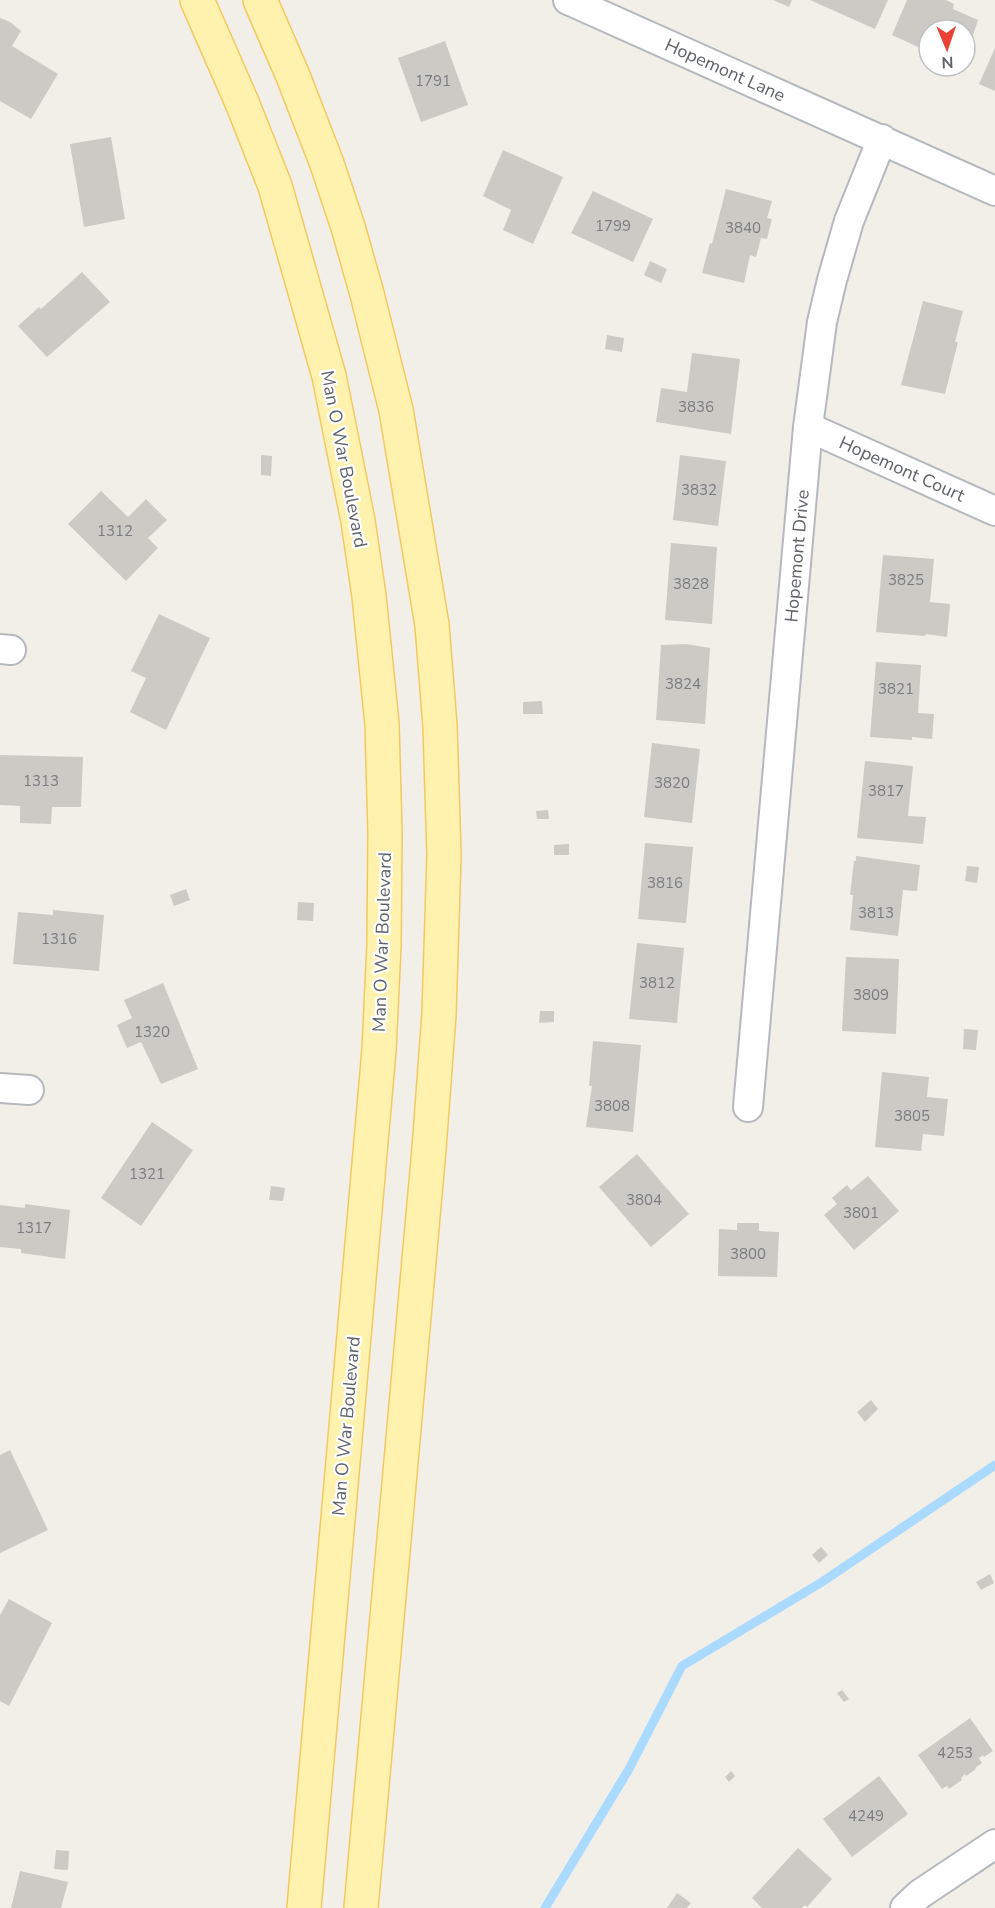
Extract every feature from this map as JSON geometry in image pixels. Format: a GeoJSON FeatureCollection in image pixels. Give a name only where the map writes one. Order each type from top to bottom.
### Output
{"type":"FeatureCollection","features":[{"type":"Feature","properties":{"kind":"main road","name":"Man O War Boulevard"},"geometry":{"type":"LineString","coordinates":[[197,0],[243,105],[275,186],[329,376],[369,596],[382,724],[385,922],[379,1050],[304,1908]]}},
{"type":"Feature","properties":{"kind":"main road"},"geometry":{"type":"LineString","coordinates":[[260,0],[293,76],[330,174],[364,283],[394,398],[432,625],[440,726],[444,855],[438,1026],[361,1908]]}},
{"type":"Feature","properties":{"kind":"street","name":"Hopemont Lane"},"geometry":{"type":"LineString","coordinates":[[568,0],[882,139]]}},
{"type":"Feature","properties":{"kind":"street"},"geometry":{"type":"LineString","coordinates":[[882,139],[995,191]]}},
{"type":"Feature","properties":{"kind":"street","name":"Hopemont Drive"},"geometry":{"type":"LineString","coordinates":[[748,1107],[808,427],[822,322],[849,221],[882,139]]}},
{"type":"Feature","properties":{"kind":"street","name":"Hopemont Court"},"geometry":{"type":"LineString","coordinates":[[808,427],[995,511]]}},
{"type":"Feature","properties":{"kind":"street"},"geometry":{"type":"LineString","coordinates":[[0,1088],[29,1090]]}},
{"type":"Feature","properties":{"kind":"street"},"geometry":{"type":"LineString","coordinates":[[905,1908],[920,1894],[995,1844]]}},
{"type":"Feature","properties":{"kind":"building"},"geometry":{"type":"Polygon","coordinates":[[[773,0],[792,0],[789,7],[773,0]]]}},
{"type":"Feature","properties":{"kind":"building"},"geometry":{"type":"Polygon","coordinates":[[[810,0],[888,0],[875,29],[810,0]]]}},
{"type":"Feature","properties":{"kind":"building"},"geometry":{"type":"Polygon","coordinates":[[[907,0],[946,0],[954,4],[953,9],[973,18],[917,18],[917,46],[892,35],[907,0]]]}},
{"type":"Feature","properties":{"kind":"building"},"geometry":{"type":"Polygon","coordinates":[[[0,18],[10,22],[21,31],[12,46],[58,74],[31,119],[0,101],[0,18]]]}},
{"type":"Feature","properties":{"kind":"building"},"geometry":{"type":"Polygon","coordinates":[[[445,41],[468,105],[421,122],[398,58],[445,41]]]}},
{"type":"Feature","properties":{"kind":"building"},"geometry":{"type":"Polygon","coordinates":[[[995,48],[995,91],[979,84],[995,48]]]}},
{"type":"Feature","properties":{"kind":"building"},"geometry":{"type":"Polygon","coordinates":[[[111,137],[125,219],[84,227],[70,144],[111,137]]]}},
{"type":"Feature","properties":{"kind":"building"},"geometry":{"type":"Polygon","coordinates":[[[503,150],[563,177],[533,244],[503,230],[511,210],[483,196],[503,150]]]}},
{"type":"Feature","properties":{"kind":"building"},"geometry":{"type":"Polygon","coordinates":[[[726,189],[772,201],[767,218],[772,219],[767,239],[761,238],[756,257],[750,255],[744,283],[702,273],[726,189]]]}},
{"type":"Feature","properties":{"kind":"building"},"geometry":{"type":"Polygon","coordinates":[[[593,191],[653,219],[633,262],[571,233],[593,191]]]}},
{"type":"Feature","properties":{"kind":"building"},"geometry":{"type":"Polygon","coordinates":[[[650,261],[667,269],[661,283],[644,275],[650,261]]]}},
{"type":"Feature","properties":{"kind":"building"},"geometry":{"type":"Polygon","coordinates":[[[82,272],[110,302],[47,357],[18,326],[39,307],[41,309],[82,272]]]}},
{"type":"Feature","properties":{"kind":"building"},"geometry":{"type":"Polygon","coordinates":[[[923,301],[963,311],[945,394],[901,385],[923,301]]]}},
{"type":"Feature","properties":{"kind":"building"},"geometry":{"type":"Polygon","coordinates":[[[607,335],[624,338],[622,352],[605,349],[607,335]]]}},
{"type":"Feature","properties":{"kind":"building"},"geometry":{"type":"Polygon","coordinates":[[[692,353],[740,359],[731,434],[656,422],[661,388],[687,392],[692,353]]]}},
{"type":"Feature","properties":{"kind":"building"},"geometry":{"type":"Polygon","coordinates":[[[261,455],[272,456],[271,476],[261,475],[261,455]]]}},
{"type":"Feature","properties":{"kind":"building"},"geometry":{"type":"Polygon","coordinates":[[[680,455],[726,461],[718,526],[673,520],[680,455]]]}},
{"type":"Feature","properties":{"kind":"building"},"geometry":{"type":"Polygon","coordinates":[[[101,491],[128,517],[146,499],[167,520],[148,538],[158,548],[126,581],[68,524],[101,491]]]}},
{"type":"Feature","properties":{"kind":"building"},"geometry":{"type":"Polygon","coordinates":[[[671,543],[717,547],[712,624],[665,620],[671,543]]]}},
{"type":"Feature","properties":{"kind":"building"},"geometry":{"type":"Polygon","coordinates":[[[883,555],[934,559],[930,602],[950,604],[947,637],[876,632],[883,555]]]}},
{"type":"Feature","properties":{"kind":"building"},"geometry":{"type":"Polygon","coordinates":[[[159,614],[210,638],[166,730],[130,712],[146,678],[131,671],[159,614]]]}},
{"type":"Feature","properties":{"kind":"building"},"geometry":{"type":"Polygon","coordinates":[[[686,644],[710,648],[705,724],[656,720],[661,645],[686,644]]]}},
{"type":"Feature","properties":{"kind":"building"},"geometry":{"type":"Polygon","coordinates":[[[876,662],[921,665],[918,713],[934,714],[932,739],[870,737],[876,662]]]}},
{"type":"Feature","properties":{"kind":"building"},"geometry":{"type":"Polygon","coordinates":[[[542,701],[543,714],[523,714],[523,702],[542,701]]]}},
{"type":"Feature","properties":{"kind":"building"},"geometry":{"type":"Polygon","coordinates":[[[652,743],[700,749],[692,823],[644,817],[652,743]]]}},
{"type":"Feature","properties":{"kind":"building"},"geometry":{"type":"Polygon","coordinates":[[[0,755],[83,757],[81,807],[52,807],[51,824],[20,823],[20,806],[0,805],[0,755]]]}},
{"type":"Feature","properties":{"kind":"building"},"geometry":{"type":"Polygon","coordinates":[[[865,761],[913,766],[908,816],[926,817],[923,844],[857,838],[865,761]]]}},
{"type":"Feature","properties":{"kind":"building"},"geometry":{"type":"Polygon","coordinates":[[[548,810],[549,819],[537,819],[536,811],[548,810]]]}},
{"type":"Feature","properties":{"kind":"building"},"geometry":{"type":"Polygon","coordinates":[[[645,843],[693,847],[686,923],[638,919],[645,843]]]}},
{"type":"Feature","properties":{"kind":"building"},"geometry":{"type":"Polygon","coordinates":[[[569,844],[569,855],[554,855],[554,845],[569,844]]]}},
{"type":"Feature","properties":{"kind":"building"},"geometry":{"type":"Polygon","coordinates":[[[856,856],[920,865],[917,891],[903,890],[898,936],[850,930],[853,895],[850,895],[856,856]]]}},
{"type":"Feature","properties":{"kind":"building"},"geometry":{"type":"Polygon","coordinates":[[[967,866],[979,867],[977,883],[965,881],[967,866]]]}},
{"type":"Feature","properties":{"kind":"building"},"geometry":{"type":"Polygon","coordinates":[[[186,889],[190,900],[174,906],[170,895],[186,889]]]}},
{"type":"Feature","properties":{"kind":"building"},"geometry":{"type":"Polygon","coordinates":[[[298,902],[314,903],[313,921],[297,920],[298,902]]]}},
{"type":"Feature","properties":{"kind":"building"},"geometry":{"type":"Polygon","coordinates":[[[53,910],[104,915],[99,971],[13,964],[18,912],[53,915],[53,910]]]}},
{"type":"Feature","properties":{"kind":"building"},"geometry":{"type":"Polygon","coordinates":[[[637,943],[684,948],[677,1023],[629,1019],[637,943]]]}},
{"type":"Feature","properties":{"kind":"building"},"geometry":{"type":"Polygon","coordinates":[[[846,957],[899,959],[896,1034],[842,1031],[846,957]]]}},
{"type":"Feature","properties":{"kind":"building"},"geometry":{"type":"Polygon","coordinates":[[[163,983],[198,1069],[161,1084],[141,1042],[127,1048],[117,1025],[132,1018],[124,1000],[163,983]]]}},
{"type":"Feature","properties":{"kind":"building"},"geometry":{"type":"Polygon","coordinates":[[[540,1011],[554,1011],[554,1022],[539,1023],[540,1011]]]}},
{"type":"Feature","properties":{"kind":"building"},"geometry":{"type":"Polygon","coordinates":[[[964,1029],[978,1030],[976,1050],[963,1049],[964,1029]]]}},
{"type":"Feature","properties":{"kind":"building"},"geometry":{"type":"Polygon","coordinates":[[[593,1041],[641,1045],[633,1132],[586,1127],[592,1086],[589,1086],[593,1041]]]}},
{"type":"Feature","properties":{"kind":"building"},"geometry":{"type":"Polygon","coordinates":[[[882,1072],[929,1077],[927,1097],[948,1099],[944,1136],[923,1134],[921,1151],[875,1147],[882,1072]]]}},
{"type":"Feature","properties":{"kind":"building"},"geometry":{"type":"Polygon","coordinates":[[[152,1122],[193,1150],[141,1226],[101,1198],[152,1122]]]}},
{"type":"Feature","properties":{"kind":"building"},"geometry":{"type":"Polygon","coordinates":[[[637,1154],[689,1214],[651,1247],[599,1187],[637,1154]]]}},
{"type":"Feature","properties":{"kind":"building"},"geometry":{"type":"Polygon","coordinates":[[[868,1176],[899,1211],[854,1250],[824,1215],[837,1204],[832,1198],[847,1185],[851,1190],[868,1176]]]}},
{"type":"Feature","properties":{"kind":"building"},"geometry":{"type":"Polygon","coordinates":[[[271,1186],[285,1188],[283,1201],[269,1200],[271,1186]]]}},
{"type":"Feature","properties":{"kind":"building"},"geometry":{"type":"Polygon","coordinates":[[[25,1204],[70,1210],[65,1259],[21,1253],[21,1249],[0,1247],[0,1205],[25,1208],[25,1204]]]}},
{"type":"Feature","properties":{"kind":"building"},"geometry":{"type":"Polygon","coordinates":[[[737,1223],[759,1223],[759,1231],[779,1232],[777,1277],[718,1276],[719,1229],[737,1230],[737,1223]]]}},
{"type":"Feature","properties":{"kind":"building"},"geometry":{"type":"Polygon","coordinates":[[[871,1400],[878,1409],[865,1422],[857,1412],[871,1400]]]}},
{"type":"Feature","properties":{"kind":"building"},"geometry":{"type":"Polygon","coordinates":[[[10,1450],[48,1530],[0,1553],[0,1455],[10,1450]]]}},
{"type":"Feature","properties":{"kind":"building"},"geometry":{"type":"Polygon","coordinates":[[[821,1547],[828,1555],[819,1563],[812,1555],[821,1547]]]}},
{"type":"Feature","properties":{"kind":"building"},"geometry":{"type":"Polygon","coordinates":[[[990,1574],[994,1583],[981,1590],[976,1582],[990,1574]]]}},
{"type":"Feature","properties":{"kind":"building"},"geometry":{"type":"Polygon","coordinates":[[[9,1599],[52,1623],[9,1706],[0,1701],[0,1615],[9,1599]]]}},
{"type":"Feature","properties":{"kind":"building"},"geometry":{"type":"Polygon","coordinates":[[[842,1690],[849,1699],[844,1702],[837,1693],[842,1690]]]}},
{"type":"Feature","properties":{"kind":"building"},"geometry":{"type":"Polygon","coordinates":[[[970,1718],[993,1751],[979,1758],[982,1763],[966,1776],[965,1774],[962,1780],[949,1789],[947,1786],[942,1789],[918,1755],[970,1718]]]}},
{"type":"Feature","properties":{"kind":"building"},"geometry":{"type":"Polygon","coordinates":[[[731,1771],[735,1776],[729,1782],[725,1777],[731,1771]]]}},
{"type":"Feature","properties":{"kind":"building"},"geometry":{"type":"Polygon","coordinates":[[[879,1776],[908,1814],[852,1857],[823,1819],[879,1776]]]}},
{"type":"Feature","properties":{"kind":"building"},"geometry":{"type":"Polygon","coordinates":[[[798,1848],[832,1879],[807,1907],[805,1905],[802,1908],[762,1908],[752,1898],[798,1848]]]}},
{"type":"Feature","properties":{"kind":"building"},"geometry":{"type":"Polygon","coordinates":[[[56,1850],[69,1851],[68,1870],[54,1869],[56,1850]]]}},
{"type":"Feature","properties":{"kind":"building"},"geometry":{"type":"Polygon","coordinates":[[[20,1871],[68,1882],[61,1908],[11,1908],[20,1871]]]}},
{"type":"Feature","properties":{"kind":"building"},"geometry":{"type":"Polygon","coordinates":[[[677,1893],[691,1903],[687,1908],[667,1908],[677,1893]]]}},
{"type":"Feature","properties":{"kind":"waterway"},"geometry":{"type":"LineString","coordinates":[[545,1908],[629,1769],[682,1666],[822,1582],[995,1465]]}}]}
